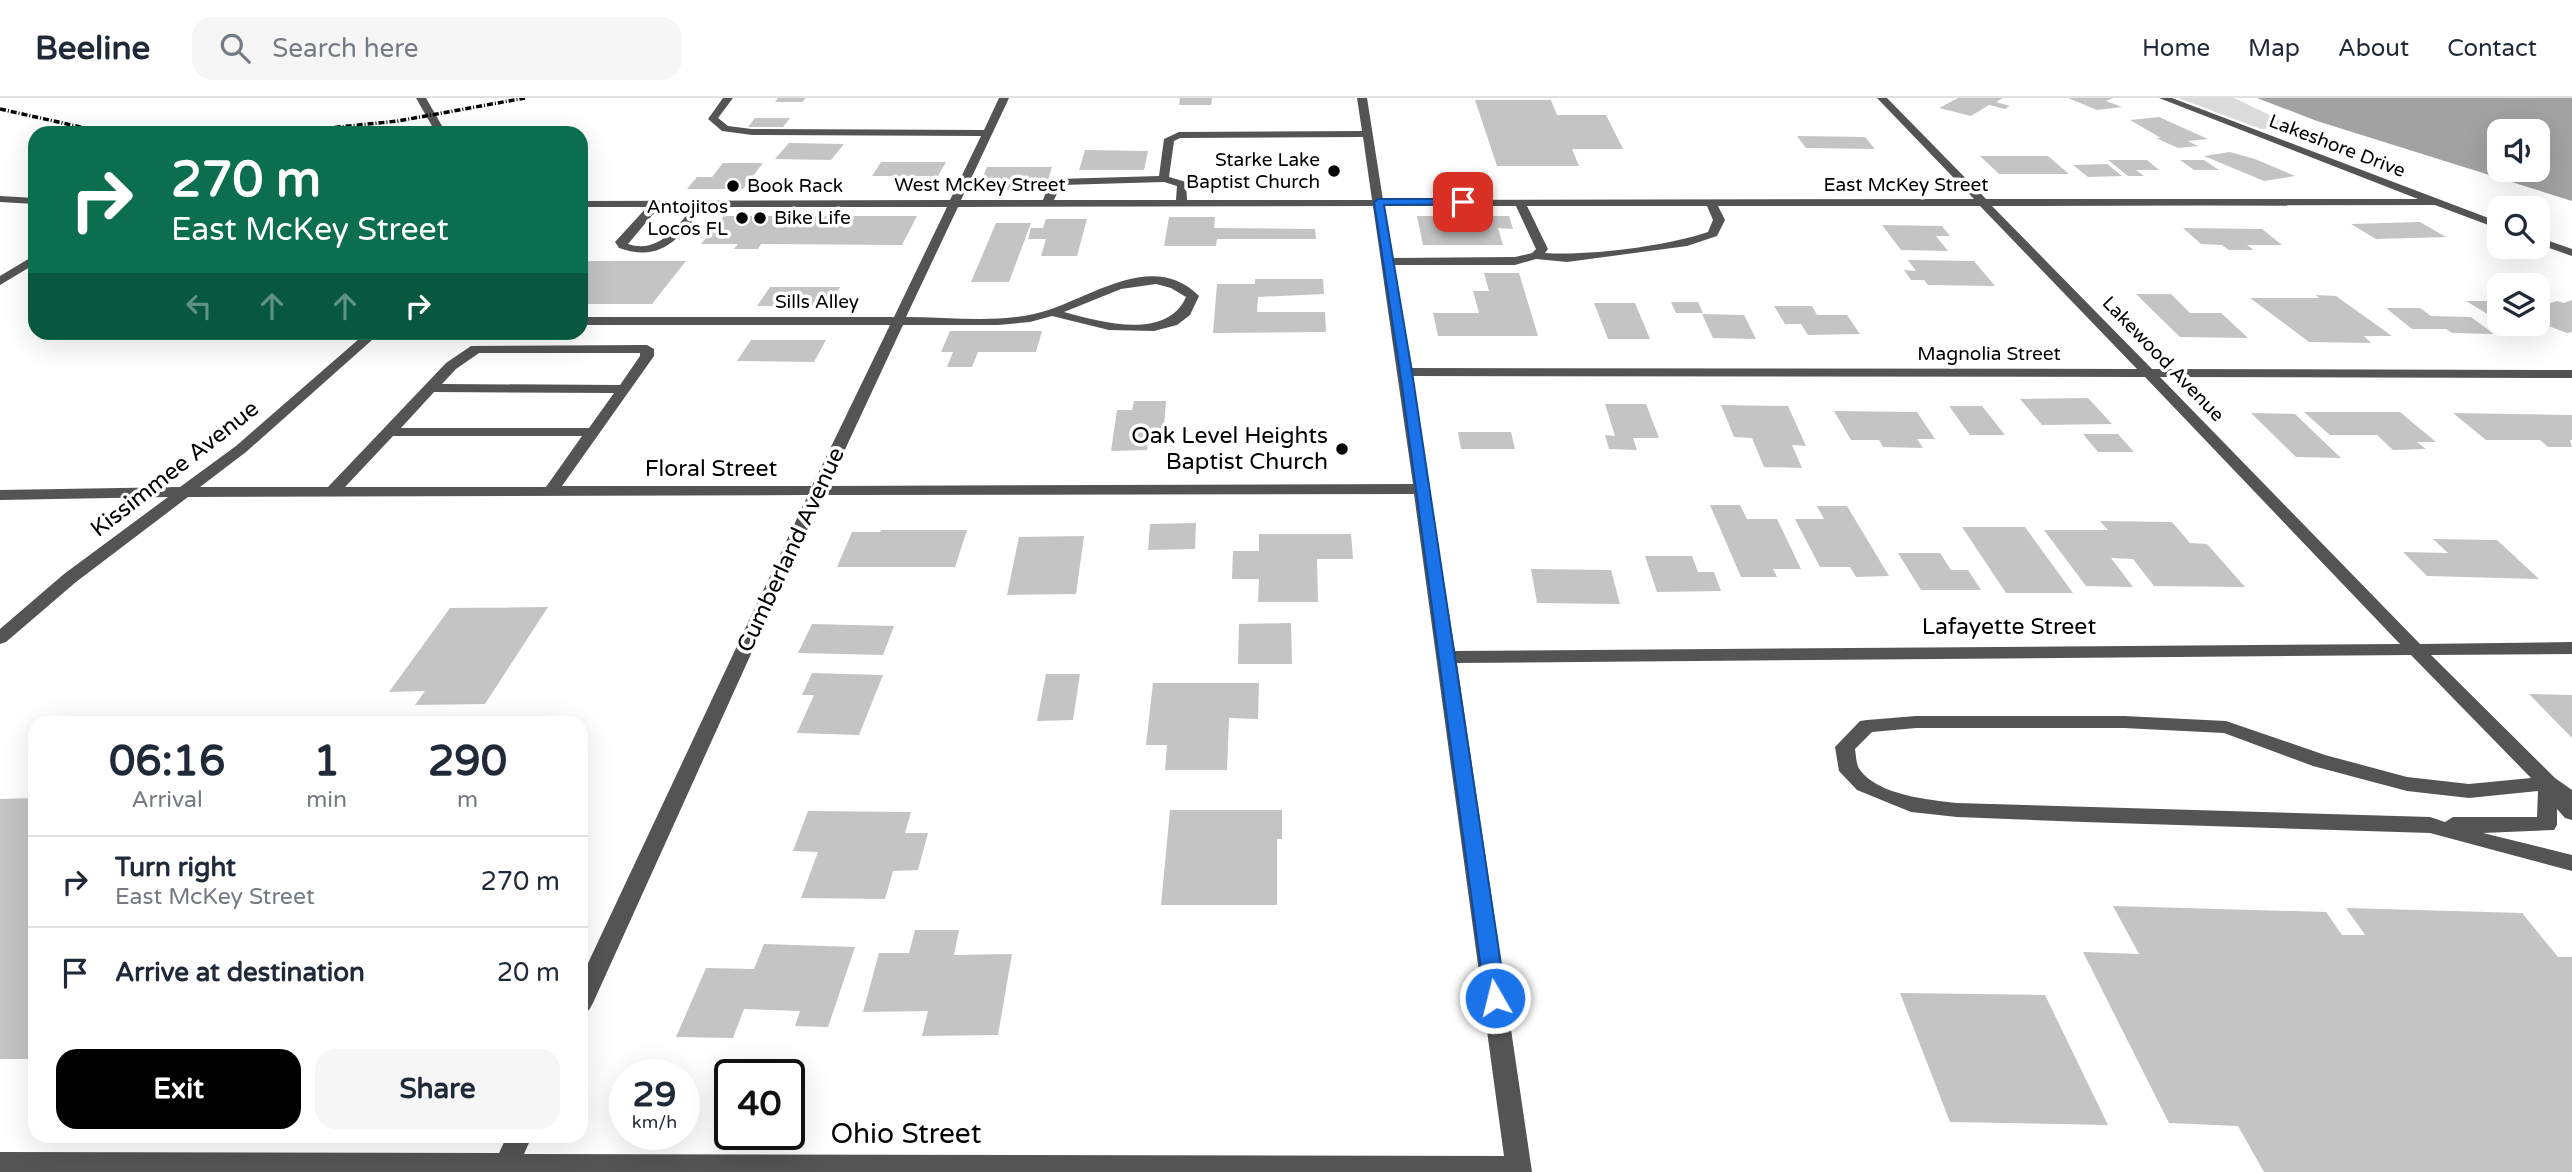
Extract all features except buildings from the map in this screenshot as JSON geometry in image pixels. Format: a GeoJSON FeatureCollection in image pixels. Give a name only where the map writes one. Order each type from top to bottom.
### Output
{"type":"FeatureCollection","features":[{"type":"Feature","properties":{"kind":"street"},"geometry":{"type":"LineString","coordinates":[[421,98],[437,126]]}},
{"type":"Feature","properties":{"kind":"street"},"geometry":{"type":"LineString","coordinates":[[728,98],[713,119],[724,129],[752,132],[988,133]]}},
{"type":"Feature","properties":{"kind":"street","name":"Cumberland Avenue"},"geometry":{"type":"LineString","coordinates":[[588,988],[817,492],[1004,98]]}},
{"type":"Feature","properties":{"kind":"street"},"geometry":{"type":"LineString","coordinates":[[1362,98],[1406,372],[1518,1170]]}},
{"type":"Feature","properties":{"kind":"street","name":"Lakewood Avenue"},"geometry":{"type":"LineString","coordinates":[[1882,98],[2414,649],[2549,783]]}},
{"type":"Feature","properties":{"kind":"street","name":"Lakeshore Drive"},"geometry":{"type":"LineString","coordinates":[[2164,98],[2487,222]]}},
{"type":"Feature","properties":{"kind":"street"},"geometry":{"type":"LineString","coordinates":[[1164,178],[1169,139],[1180,135],[1368,134]]}},
{"type":"Feature","properties":{"kind":"street"},"geometry":{"type":"LineString","coordinates":[[1048,203],[1053,187],[1058,182],[1164,178],[1182,184],[1181,202]]}},
{"type":"Feature","properties":{"kind":"street"},"geometry":{"type":"LineString","coordinates":[[0,200],[28,201]]}},
{"type":"Feature","properties":{"kind":"street","name":"East McKey Street"},"geometry":{"type":"LineString","coordinates":[[1378,202],[2434,202]]}},
{"type":"Feature","properties":{"kind":"street","name":"West McKey Street"},"geometry":{"type":"LineString","coordinates":[[588,204],[1378,202]]}},
{"type":"Feature","properties":{"kind":"street"},"geometry":{"type":"LineString","coordinates":[[1519,202],[1542,249],[1536,256]]}},
{"type":"Feature","properties":{"kind":"street"},"geometry":{"type":"LineString","coordinates":[[1388,262],[1515,261],[1536,256],[1567,258],[1687,243],[1713,234],[1719,220],[1711,202]]}},
{"type":"Feature","properties":{"kind":"street"},"geometry":{"type":"LineString","coordinates":[[656,204],[621,242],[623,246],[638,251],[661,247],[670,241],[701,204]]}},
{"type":"Feature","properties":{"kind":"street"},"geometry":{"type":"LineString","coordinates":[[2550,245],[2572,253]]}},
{"type":"Feature","properties":{"kind":"street"},"geometry":{"type":"LineString","coordinates":[[0,281],[28,263]]}},
{"type":"Feature","properties":{"kind":"street","name":"Sills Alley"},"geometry":{"type":"LineString","coordinates":[[588,321],[998,321],[1036,317],[1086,300],[1107,288],[1142,280],[1186,290],[1193,296],[1191,309],[1182,319],[1167,326],[1133,328],[1078,321],[1052,312]]}},
{"type":"Feature","properties":{"kind":"street","name":"Kissimmee Avenue"},"geometry":{"type":"LineString","coordinates":[[0,638],[70,579],[241,449],[366,340]]}},
{"type":"Feature","properties":{"kind":"street"},"geometry":{"type":"LineString","coordinates":[[332,492],[451,366],[476,349],[647,349],[647,356],[550,492]]}},
{"type":"Feature","properties":{"kind":"street","name":"Magnolia Street"},"geometry":{"type":"LineString","coordinates":[[1406,372],[2572,374]]}},
{"type":"Feature","properties":{"kind":"street"},"geometry":{"type":"LineString","coordinates":[[431,388],[624,389]]}},
{"type":"Feature","properties":{"kind":"street"},"geometry":{"type":"LineString","coordinates":[[389,432],[593,432]]}},
{"type":"Feature","properties":{"kind":"street","name":"Floral Street"},"geometry":{"type":"LineString","coordinates":[[0,495],[183,492],[1422,489]]}},
{"type":"Feature","properties":{"kind":"street","name":"Lafayette Street"},"geometry":{"type":"LineString","coordinates":[[1447,657],[2572,648]]}},
{"type":"Feature","properties":{"kind":"street"},"geometry":{"type":"LineString","coordinates":[[2549,783],[2547,825],[2430,825],[2058,814],[1911,805],[1864,785],[1849,771],[1845,747],[1867,726],[1916,722],[2124,722],[2226,727],[2320,761],[2407,784],[2469,791],[2549,783],[2572,800]]}},
{"type":"Feature","properties":{"kind":"street"},"geometry":{"type":"LineString","coordinates":[[2549,783],[2572,813]]}},
{"type":"Feature","properties":{"kind":"street"},"geometry":{"type":"LineString","coordinates":[[2430,825],[2572,863]]}},
{"type":"Feature","properties":{"kind":"street"},"geometry":{"type":"LineString","coordinates":[[507,1163],[517,1143]]}},
{"type":"Feature","properties":{"kind":"street","name":"Ohio Street"},"geometry":{"type":"LineString","coordinates":[[0,1164],[507,1163],[1518,1170]]}},
{"type":"Feature","properties":{"kind":"shaded area"},"geometry":{"type":"Polygon","coordinates":[[[2178,98],[2234,98],[2293,126],[2261,129],[2178,98]]]}},
{"type":"Feature","properties":{"kind":"shaded area"},"geometry":{"type":"Polygon","coordinates":[[[2257,98],[2572,98],[2572,201],[2511,182],[2550,182],[2550,119],[2487,119],[2487,174],[2317,121],[2257,98]]]}},
{"type":"Feature","properties":{"kind":"railway"},"geometry":{"type":"LineString","coordinates":[[349,126],[398,121],[525,98]]}},
{"type":"Feature","properties":{"kind":"railway"},"geometry":{"type":"LineString","coordinates":[[0,109],[76,126]]}},
{"type":"Feature","properties":{"kind":"place","name":"Starke Lake Baptist Church"},"geometry":{"type":"Point","coordinates":[1334,171]}},
{"type":"Feature","properties":{"kind":"place","name":"Book Rack"},"geometry":{"type":"Point","coordinates":[733,186]}},
{"type":"Feature","properties":{"kind":"place","name":"Antojitos Locos FL"},"geometry":{"type":"Point","coordinates":[742,218]}},
{"type":"Feature","properties":{"kind":"place","name":"Bike Life"},"geometry":{"type":"Point","coordinates":[760,218]}},
{"type":"Feature","properties":{"kind":"place","name":"Oak Level Heights Baptist Church"},"geometry":{"type":"Point","coordinates":[1342,449]}},
{"type":"Feature","properties":{"kind":"route"},"geometry":{"type":"LineString","coordinates":[[1463,202],[1378,202],[1406,372],[1495,998]]}}]}
